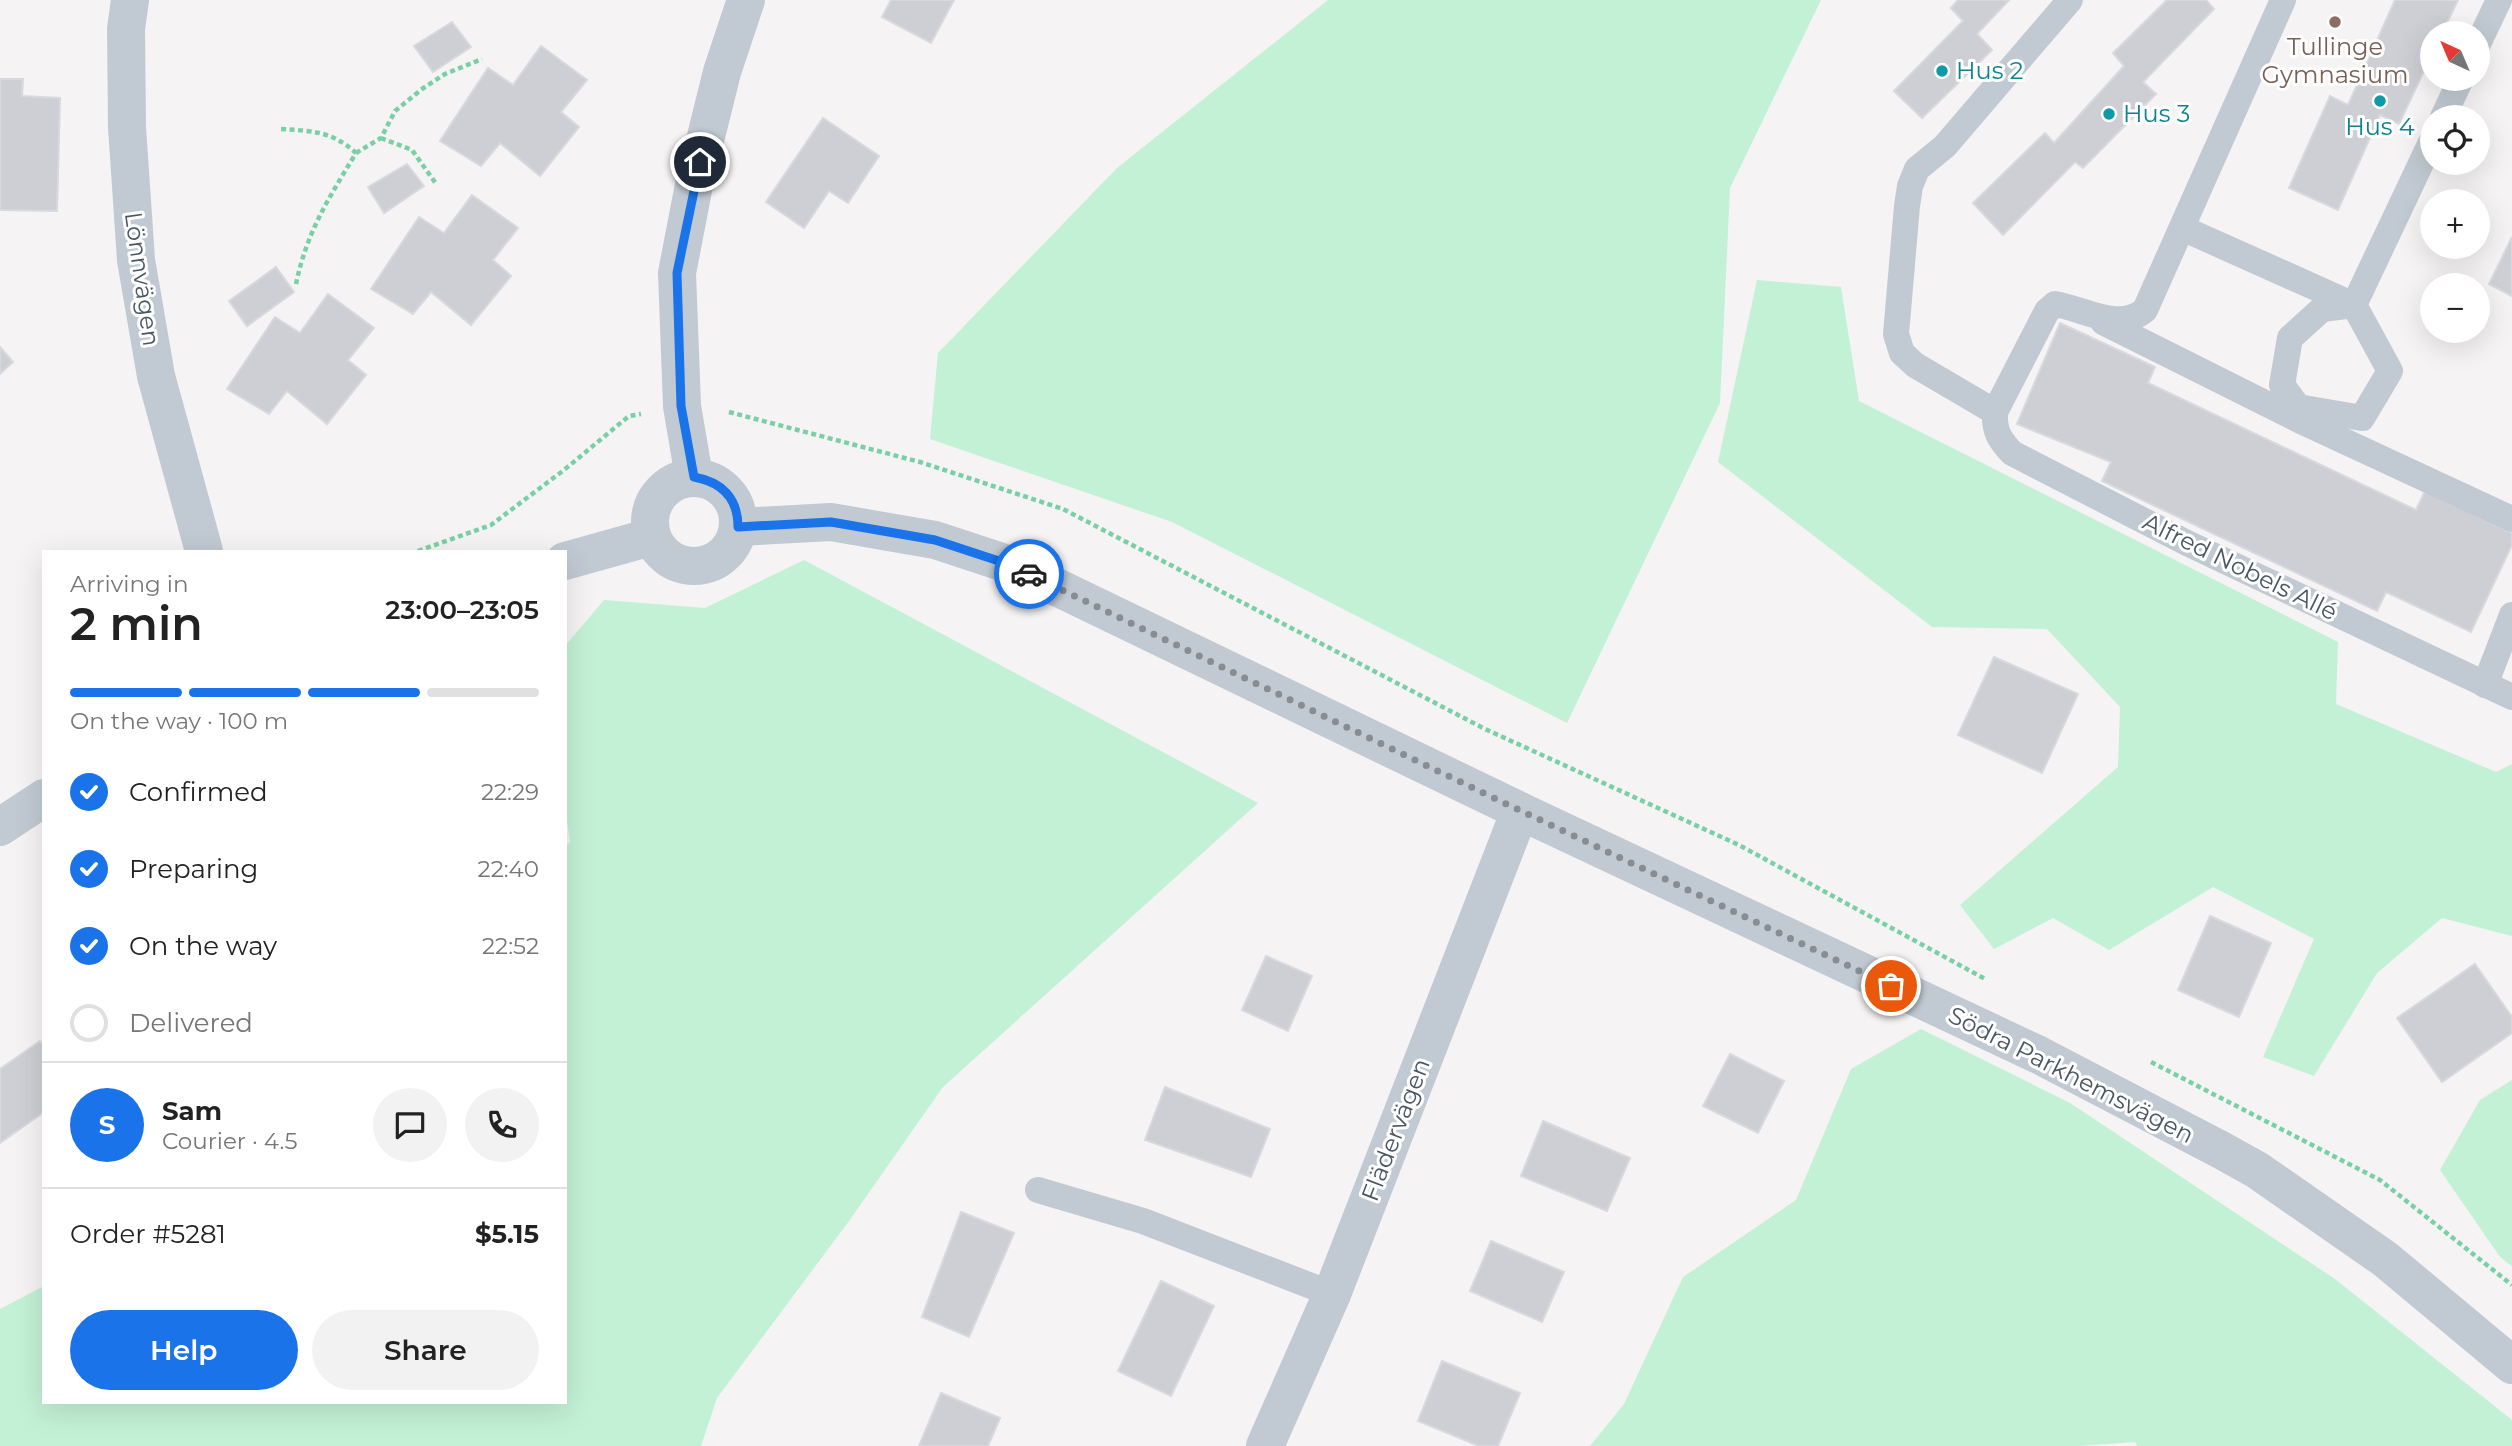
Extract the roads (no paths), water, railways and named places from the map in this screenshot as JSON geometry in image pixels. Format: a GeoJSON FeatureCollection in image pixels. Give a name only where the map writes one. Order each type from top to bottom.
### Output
{"type":"FeatureCollection","features":[{"type":"Feature","properties":{"kind":"street","name":"Lönnvägen"},"geometry":{"type":"LineString","coordinates":[[130,0],[126,29],[127,127],[136,260],[156,376],[204,550]]}},
{"type":"Feature","properties":{"kind":"street"},"geometry":{"type":"LineString","coordinates":[[694,477],[681,406],[677,273],[694,185],[722,72],[746,0]]}},
{"type":"Feature","properties":{"kind":"street"},"geometry":{"type":"LineString","coordinates":[[694,477],[715,483],[726,491],[735,505],[738,527],[734,541],[719,559],[693,567],[671,561],[656,547],[649,524],[656,499],[668,485],[694,477]]}},
{"type":"Feature","properties":{"kind":"street","name":"Södra Parkhemsvägen"},"geometry":{"type":"LineString","coordinates":[[738,527],[831,522],[935,540],[1011,565],[1520,811],[2039,1055],[2257,1170],[2385,1259],[2512,1365]]}},
{"type":"Feature","properties":{"kind":"street"},"geometry":{"type":"LineString","coordinates":[[567,560],[651,537]]}},
{"type":"Feature","properties":{"kind":"street"},"geometry":{"type":"LineString","coordinates":[[0,827],[42,799]]}},
{"type":"Feature","properties":{"kind":"street","name":"Flädervägen"},"geometry":{"type":"LineString","coordinates":[[1265,1446],[1332,1294],[1520,811]]}},
{"type":"Feature","properties":{"kind":"lane"},"geometry":{"type":"LineString","coordinates":[[2070,0],[1945,146],[1917,169],[1910,186],[1896,334],[1902,353],[1915,365],[1995,412],[2048,311],[2055,304],[2115,320],[2129,320],[2145,310],[2283,0]]}},
{"type":"Feature","properties":{"kind":"lane"},"geometry":{"type":"LineString","coordinates":[[2489,21],[2499,0]]}},
{"type":"Feature","properties":{"kind":"lane"},"geometry":{"type":"LineString","coordinates":[[2354,305],[2420,165]]}},
{"type":"Feature","properties":{"kind":"lane"},"geometry":{"type":"LineString","coordinates":[[2182,228],[2354,305],[2390,370],[2362,418],[2298,407],[2282,386],[2290,338],[2322,309],[2354,305]]}},
{"type":"Feature","properties":{"kind":"lane"},"geometry":{"type":"LineString","coordinates":[[2073,307],[2303,422],[2512,519]]}},
{"type":"Feature","properties":{"kind":"lane","name":"Alfred Nobels Allé"},"geometry":{"type":"LineString","coordinates":[[1995,412],[1994,427],[1998,439],[2012,453],[2188,543],[2512,697]]}},
{"type":"Feature","properties":{"kind":"lane"},"geometry":{"type":"LineString","coordinates":[[2485,685],[2512,615]]}},
{"type":"Feature","properties":{"kind":"lane"},"geometry":{"type":"LineString","coordinates":[[1038,1190],[1143,1221],[1332,1294]]}},
{"type":"Feature","properties":{"kind":"place","name":"Tullinge Gymnasium"},"geometry":{"type":"Point","coordinates":[2335,22]}},
{"type":"Feature","properties":{"kind":"place","name":"Hus 2"},"geometry":{"type":"Point","coordinates":[1942,71]}},
{"type":"Feature","properties":{"kind":"place","name":"Hus 4"},"geometry":{"type":"Point","coordinates":[2380,101]}},
{"type":"Feature","properties":{"kind":"place","name":"Hus 3"},"geometry":{"type":"Point","coordinates":[2109,114]}}]}
